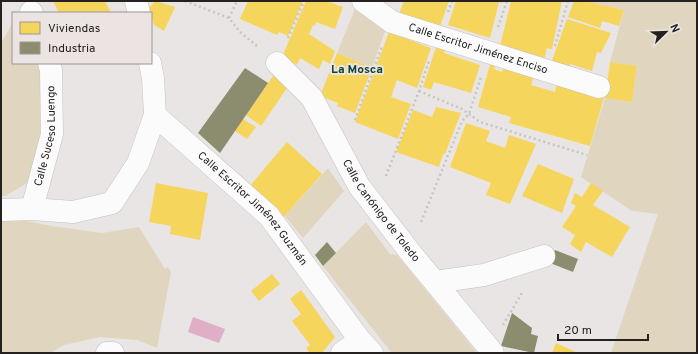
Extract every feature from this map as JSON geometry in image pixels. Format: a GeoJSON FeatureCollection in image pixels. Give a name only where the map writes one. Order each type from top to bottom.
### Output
{"type":"FeatureCollection","features":[{"type":"Feature","properties":{"kind":"street"},"geometry":{"type":"LineString","coordinates":[[136,1],[139,12]]}},
{"type":"Feature","properties":{"kind":"street","name":"Calle Escritor Jiménez Enciso"},"geometry":{"type":"LineString","coordinates":[[363,1],[391,22],[493,44],[599,87]]}},
{"type":"Feature","properties":{"kind":"street","name":"Calle Canónigo de Toledo"},"geometry":{"type":"LineString","coordinates":[[277,63],[312,98],[359,186],[410,252],[493,353]]}},
{"type":"Feature","properties":{"kind":"street","name":"Calle Suceso Luengo"},"geometry":{"type":"LineString","coordinates":[[32,209],[52,134],[51,70],[49,64]]}},
{"type":"Feature","properties":{"kind":"street"},"geometry":{"type":"LineString","coordinates":[[1,210],[32,209],[73,212],[112,203],[138,164],[155,115],[153,78],[150,64]]}},
{"type":"Feature","properties":{"kind":"street","name":"Calle Escritor Jiménez Guzmán"},"geometry":{"type":"LineString","coordinates":[[155,115],[269,216],[366,347]]}},
{"type":"Feature","properties":{"kind":"street"},"geometry":{"type":"LineString","coordinates":[[435,282],[484,275],[544,256]]}},
{"type":"Feature","properties":{"kind":"street"},"geometry":{"type":"LineString","coordinates":[[342,353],[366,347]]}},
{"type":"Feature","properties":{"kind":"street"},"geometry":{"type":"LineString","coordinates":[[107,353],[112,353]]}},
{"type":"Feature","properties":{"kind":"path"},"geometry":{"type":"LineString","coordinates":[[185,1],[229,18],[240,32]]}},
{"type":"Feature","properties":{"kind":"path"},"geometry":{"type":"LineString","coordinates":[[229,18],[237,1]]}},
{"type":"Feature","properties":{"kind":"path"},"geometry":{"type":"LineString","coordinates":[[277,63],[304,1]]}},
{"type":"Feature","properties":{"kind":"path"},"geometry":{"type":"LineString","coordinates":[[422,217],[462,121],[469,114],[507,1]]}},
{"type":"Feature","properties":{"kind":"path"},"geometry":{"type":"LineString","coordinates":[[554,49],[568,1]]}},
{"type":"Feature","properties":{"kind":"path"},"geometry":{"type":"LineString","coordinates":[[342,155],[391,22]]}},
{"type":"Feature","properties":{"kind":"path"},"geometry":{"type":"LineString","coordinates":[[385,178],[419,91],[462,109],[480,122],[588,155]]}},
{"type":"Feature","properties":{"kind":"shaded area"},"geometry":{"type":"Polygon","coordinates":[[[584,1],[697,1],[697,353],[611,353],[658,214],[632,211],[581,177],[605,98],[632,102],[637,67],[610,62],[624,10],[584,1]]]}},
{"type":"Feature","properties":{"kind":"shaded area"},"geometry":{"type":"Polygon","coordinates":[[[355,9],[387,25],[372,68],[337,53],[355,9]]]}},
{"type":"Feature","properties":{"kind":"shaded area"},"geometry":{"type":"Polygon","coordinates":[[[12,24],[12,64],[40,65],[40,147],[29,182],[5,196],[1,195],[1,43],[12,24]]]}},
{"type":"Feature","properties":{"kind":"shaded area"},"geometry":{"type":"Polygon","coordinates":[[[328,168],[344,191],[303,238],[285,216],[328,168]]]}},
{"type":"Feature","properties":{"kind":"shaded area"},"geometry":{"type":"Polygon","coordinates":[[[17,219],[52,226],[102,233],[139,227],[165,269],[168,267],[171,272],[157,348],[137,340],[100,337],[64,345],[51,353],[1,353],[1,221],[17,219]]]}},
{"type":"Feature","properties":{"kind":"shaded area"},"geometry":{"type":"Polygon","coordinates":[[[366,222],[390,254],[397,255],[477,353],[392,353],[323,266],[366,222]]]}},
{"type":"Feature","properties":{"kind":"shaded area"},"geometry":{"type":"Polygon","coordinates":[[[193,317],[225,329],[219,343],[188,332],[193,317]]]}},
{"type":"Feature","properties":{"kind":"building: Viviendas"},"geometry":{"type":"Polygon","coordinates":[[[53,1],[105,1],[110,12],[58,12],[53,1]]]}},
{"type":"Feature","properties":{"kind":"building: Viviendas"},"geometry":{"type":"Polygon","coordinates":[[[155,1],[175,7],[164,31],[154,25],[152,12],[150,12],[148,9],[155,1]]]}},
{"type":"Feature","properties":{"kind":"building: Viviendas"},"geometry":{"type":"Polygon","coordinates":[[[248,1],[303,1],[288,36],[279,32],[277,35],[240,19],[248,1]]]}},
{"type":"Feature","properties":{"kind":"building: Viviendas"},"geometry":{"type":"Polygon","coordinates":[[[306,1],[326,1],[343,7],[335,29],[316,22],[309,34],[335,51],[330,64],[323,60],[319,69],[300,58],[297,65],[282,57],[306,1]]]}},
{"type":"Feature","properties":{"kind":"building: Viviendas"},"geometry":{"type":"Polygon","coordinates":[[[404,1],[449,1],[438,32],[397,19],[404,1]]]}},
{"type":"Feature","properties":{"kind":"building: Viviendas"},"geometry":{"type":"Polygon","coordinates":[[[456,1],[503,1],[502,3],[499,2],[490,38],[448,25],[456,1]]]}},
{"type":"Feature","properties":{"kind":"building: Viviendas"},"geometry":{"type":"Polygon","coordinates":[[[511,1],[562,1],[552,49],[547,48],[544,61],[499,50],[511,1]]]}},
{"type":"Feature","properties":{"kind":"building: Viviendas"},"geometry":{"type":"Polygon","coordinates":[[[574,1],[584,1],[624,10],[619,26],[602,21],[600,28],[568,17],[574,1]]]}},
{"type":"Feature","properties":{"kind":"building: Viviendas"},"geometry":{"type":"Polygon","coordinates":[[[567,19],[611,33],[601,53],[597,52],[592,71],[570,64],[567,72],[550,66],[567,19]]]}},
{"type":"Feature","properties":{"kind":"building: Viviendas"},"geometry":{"type":"Polygon","coordinates":[[[389,32],[431,48],[417,88],[397,80],[391,97],[411,104],[398,139],[355,122],[389,32]]]}},
{"type":"Feature","properties":{"kind":"building: Viviendas"},"geometry":{"type":"Polygon","coordinates":[[[437,44],[446,47],[444,53],[480,65],[471,93],[434,82],[431,90],[423,87],[437,44]]]}},
{"type":"Feature","properties":{"kind":"building: Viviendas"},"geometry":{"type":"Polygon","coordinates":[[[337,53],[372,68],[355,113],[337,106],[338,103],[320,96],[337,53]]]}},
{"type":"Feature","properties":{"kind":"building: Viviendas"},"geometry":{"type":"Polygon","coordinates":[[[491,61],[496,62],[494,69],[502,72],[504,65],[535,73],[531,85],[555,92],[558,80],[605,94],[590,146],[509,123],[511,117],[478,107],[491,61]]]}},
{"type":"Feature","properties":{"kind":"building: Viviendas"},"geometry":{"type":"Polygon","coordinates":[[[610,62],[637,66],[632,102],[605,98],[610,62]]]}},
{"type":"Feature","properties":{"kind":"building: Viviendas"},"geometry":{"type":"Polygon","coordinates":[[[275,73],[287,88],[261,126],[246,115],[275,73]]]}},
{"type":"Feature","properties":{"kind":"building: Viviendas"},"geometry":{"type":"Polygon","coordinates":[[[436,107],[461,113],[445,154],[443,154],[439,167],[396,152],[413,110],[432,117],[436,107]]]}},
{"type":"Feature","properties":{"kind":"building: Viviendas"},"geometry":{"type":"Polygon","coordinates":[[[243,119],[256,127],[247,139],[235,131],[243,119]]]}},
{"type":"Feature","properties":{"kind":"building: Viviendas"},"geometry":{"type":"Polygon","coordinates":[[[466,123],[490,131],[486,141],[505,148],[509,135],[536,144],[510,204],[486,195],[491,183],[450,167],[466,123]]]}},
{"type":"Feature","properties":{"kind":"building: Viviendas"},"geometry":{"type":"Polygon","coordinates":[[[287,142],[322,174],[283,218],[249,187],[287,142]]]}},
{"type":"Feature","properties":{"kind":"building: Viviendas"},"geometry":{"type":"Polygon","coordinates":[[[538,164],[574,179],[562,213],[522,196],[538,164]]]}},
{"type":"Feature","properties":{"kind":"building: Viviendas"},"geometry":{"type":"Polygon","coordinates":[[[156,183],[208,193],[200,240],[170,234],[171,226],[149,222],[156,183]]]}},
{"type":"Feature","properties":{"kind":"building: Viviendas"},"geometry":{"type":"Polygon","coordinates":[[[591,183],[603,191],[593,205],[630,227],[612,257],[586,242],[581,252],[570,244],[575,235],[562,227],[576,206],[571,203],[575,193],[582,197],[591,183]]]}},
{"type":"Feature","properties":{"kind":"building: Viviendas"},"geometry":{"type":"Polygon","coordinates":[[[272,274],[280,284],[259,301],[251,291],[272,274]]]}},
{"type":"Feature","properties":{"kind":"building: Viviendas"},"geometry":{"type":"Polygon","coordinates":[[[301,290],[335,337],[322,353],[310,353],[306,348],[310,345],[292,321],[301,314],[290,299],[301,290]]]}},
{"type":"Feature","properties":{"kind":"building: Viviendas"},"geometry":{"type":"Polygon","coordinates":[[[556,343],[578,353],[552,353],[556,343]]]}},
{"type":"Feature","properties":{"kind":"building: Industria"},"geometry":{"type":"Polygon","coordinates":[[[245,68],[268,83],[220,153],[198,133],[245,68]]]}},
{"type":"Feature","properties":{"kind":"building: Industria"},"geometry":{"type":"Polygon","coordinates":[[[327,242],[336,253],[323,266],[315,255],[327,242]]]}},
{"type":"Feature","properties":{"kind":"building: Industria"},"geometry":{"type":"Polygon","coordinates":[[[555,250],[578,259],[573,272],[550,263],[555,250]]]}},
{"type":"Feature","properties":{"kind":"building: Industria"},"geometry":{"type":"Polygon","coordinates":[[[512,313],[532,328],[531,334],[538,336],[534,353],[501,346],[512,313]]]}},
{"type":"Feature","properties":{"kind":"district","name":"La Mosca"},"geometry":{"type":"Point","coordinates":[357,70]}}]}
